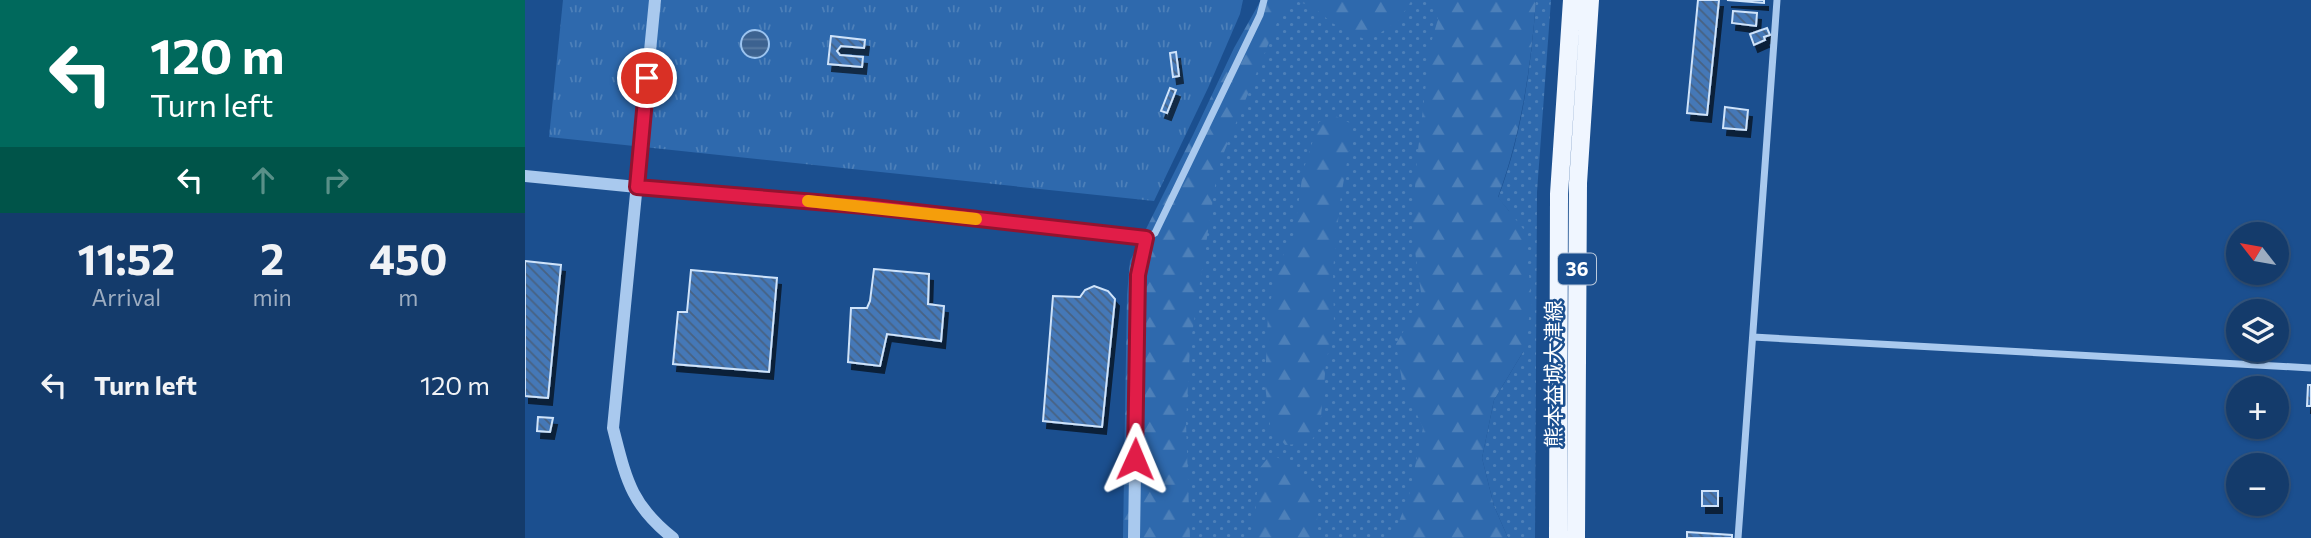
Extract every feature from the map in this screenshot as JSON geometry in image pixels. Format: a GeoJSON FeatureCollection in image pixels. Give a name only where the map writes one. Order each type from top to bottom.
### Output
{"type":"FeatureCollection","features":[{"type":"Feature","properties":{"kind":"main road","name":"熊本益城大津線"},"geometry":{"type":"LineString","coordinates":[[1558,538],[1559,194],[1572,0]]}},
{"type":"Feature","properties":{"kind":"main road","name":"熊本益城大津線"},"geometry":{"type":"LineString","coordinates":[[1576,538],[1578,183],[1590,0]]}},
{"type":"Feature","properties":{"kind":"street"},"geometry":{"type":"LineString","coordinates":[[655,0],[613,428],[628,484],[642,509],[673,538]]}},
{"type":"Feature","properties":{"kind":"street"},"geometry":{"type":"LineString","coordinates":[[525,176],[864,206],[1146,238],[1155,233],[1260,15],[1264,0]]}},
{"type":"Feature","properties":{"kind":"street"},"geometry":{"type":"LineString","coordinates":[[1738,538],[1777,0]]}},
{"type":"Feature","properties":{"kind":"street"},"geometry":{"type":"LineString","coordinates":[[1134,538],[1138,275],[1146,238]]}},
{"type":"Feature","properties":{"kind":"street"},"geometry":{"type":"LineString","coordinates":[[1753,337],[2311,368]]}},
{"type":"Feature","properties":{"kind":"green space"},"geometry":{"type":"Polygon","coordinates":[[[563,0],[1243,0],[1240,14],[1208,88],[1154,201],[549,137],[563,0]]]}},
{"type":"Feature","properties":{"kind":"green space"},"geometry":{"type":"Polygon","coordinates":[[[1261,0],[1412,0],[1398,21],[1368,41],[1332,23],[1312,6],[1295,1],[1281,13],[1218,167],[1190,347],[1186,423],[1190,538],[1123,538],[1127,295],[1130,261],[1234,48],[1261,0]]]}},
{"type":"Feature","properties":{"kind":"green space"},"geometry":{"type":"Polygon","coordinates":[[[1278,0],[1464,0],[1452,538],[1189,538],[1171,257],[1278,0]]]}},
{"type":"Feature","properties":{"kind":"green space"},"geometry":{"type":"Polygon","coordinates":[[[1430,0],[1536,0],[1524,100],[1498,197],[1524,230],[1532,302],[1523,352],[1494,400],[1482,458],[1494,506],[1508,538],[1393,538],[1409,495],[1423,428],[1402,381],[1396,344],[1422,299],[1412,231],[1417,158],[1431,43],[1438,19],[1430,0]]]}},
{"type":"Feature","properties":{"kind":"green space"},"geometry":{"type":"Polygon","coordinates":[[[1536,0],[1551,0],[1537,192],[1535,538],[1508,538],[1494,506],[1482,458],[1494,400],[1523,352],[1509,211],[1498,198],[1513,150],[1524,100],[1536,0]]]}},
{"type":"Feature","properties":{"kind":"green space"},"geometry":{"type":"Polygon","coordinates":[[[1335,116],[1350,123],[1351,139],[1340,202],[1333,270],[1334,323],[1326,363],[1320,427],[1310,443],[1285,445],[1270,425],[1265,385],[1268,313],[1278,265],[1294,235],[1303,171],[1319,122],[1335,116]]]}},
{"type":"Feature","properties":{"kind":"green space"},"geometry":{"type":"Polygon","coordinates":[[[1271,454],[1297,468],[1319,487],[1316,538],[1253,538],[1259,469],[1271,454]]]}},
{"type":"Feature","properties":{"kind":"shaded area"},"geometry":{"type":"Polygon","coordinates":[[[755,30],[765,34],[769,44],[765,54],[755,58],[745,54],[741,44],[745,34],[755,30]]]}},
{"type":"Feature","properties":{"kind":"building"},"geometry":{"type":"Polygon","coordinates":[[[1698,0],[1719,0],[1707,115],[1687,113],[1698,0]]]}},
{"type":"Feature","properties":{"kind":"building"},"geometry":{"type":"Polygon","coordinates":[[[1727,0],[1764,0],[1764,3],[1727,0]]]}},
{"type":"Feature","properties":{"kind":"building"},"geometry":{"type":"Polygon","coordinates":[[[1733,11],[1757,13],[1756,26],[1732,23],[1733,11]]]}},
{"type":"Feature","properties":{"kind":"building"},"geometry":{"type":"Polygon","coordinates":[[[1767,28],[1770,35],[1754,45],[1750,34],[1767,28]]]}},
{"type":"Feature","properties":{"kind":"building"},"geometry":{"type":"Polygon","coordinates":[[[831,36],[865,40],[864,48],[841,46],[837,51],[840,55],[863,57],[862,67],[828,64],[831,36]]]}},
{"type":"Feature","properties":{"kind":"building"},"geometry":{"type":"Polygon","coordinates":[[[1176,52],[1179,76],[1173,77],[1170,53],[1176,52]]]}},
{"type":"Feature","properties":{"kind":"building"},"geometry":{"type":"Polygon","coordinates":[[[1170,88],[1176,90],[1167,113],[1161,111],[1170,88]]]}},
{"type":"Feature","properties":{"kind":"building"},"geometry":{"type":"Polygon","coordinates":[[[1725,107],[1748,110],[1746,130],[1723,128],[1725,107]]]}},
{"type":"Feature","properties":{"kind":"building"},"geometry":{"type":"Polygon","coordinates":[[[525,261],[561,265],[548,398],[525,396],[525,261]]]}},
{"type":"Feature","properties":{"kind":"building"},"geometry":{"type":"Polygon","coordinates":[[[874,269],[929,274],[928,304],[944,306],[941,341],[887,334],[880,366],[848,362],[851,308],[867,308],[874,269]]]}},
{"type":"Feature","properties":{"kind":"building"},"geometry":{"type":"Polygon","coordinates":[[[691,270],[777,278],[769,372],[673,364],[678,312],[687,312],[691,270]]]}},
{"type":"Feature","properties":{"kind":"building"},"geometry":{"type":"Polygon","coordinates":[[[1094,286],[1108,291],[1115,299],[1102,427],[1043,421],[1053,296],[1080,297],[1085,290],[1094,286]]]}},
{"type":"Feature","properties":{"kind":"building"},"geometry":{"type":"Polygon","coordinates":[[[2308,385],[2311,385],[2311,406],[2307,406],[2308,385]]]}},
{"type":"Feature","properties":{"kind":"building"},"geometry":{"type":"Polygon","coordinates":[[[538,417],[553,418],[550,432],[537,431],[538,417]]]}},
{"type":"Feature","properties":{"kind":"building"},"geometry":{"type":"Polygon","coordinates":[[[1702,491],[1718,491],[1718,506],[1702,506],[1702,491]]]}},
{"type":"Feature","properties":{"kind":"building"},"geometry":{"type":"Polygon","coordinates":[[[1687,532],[1732,535],[1732,538],[1687,538],[1687,532]]]}},
{"type":"Feature","properties":{"kind":"slow traffic"},"geometry":{"type":"LineString","coordinates":[[808,201],[976,219]]}},
{"type":"Feature","properties":{"kind":"route"},"geometry":{"type":"LineString","coordinates":[[647,78],[637,187],[864,206],[1146,238],[1138,275],[1135,459]]}}]}
